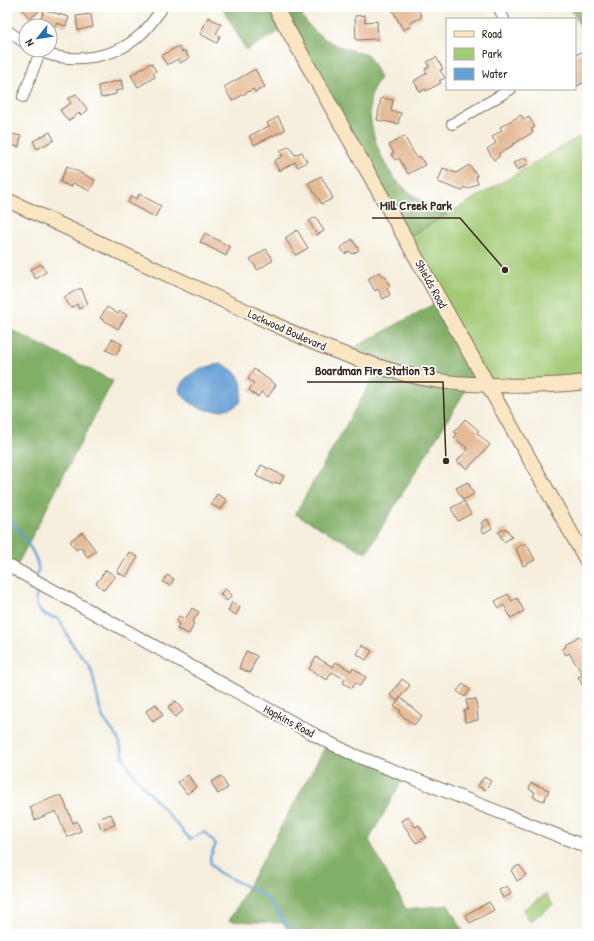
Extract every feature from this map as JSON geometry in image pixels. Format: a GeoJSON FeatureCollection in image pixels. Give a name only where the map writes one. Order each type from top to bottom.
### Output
{"type":"FeatureCollection","features":[{"type":"Feature","properties":{"kind":"main road","name":"Shields Road"},"geometry":{"type":"LineString","coordinates":[[276,7],[486,384],[587,561]]}},
{"type":"Feature","properties":{"kind":"main road","name":"Lockwood Boulevard"},"geometry":{"type":"LineString","coordinates":[[7,200],[317,344],[358,359],[408,374],[455,383],[545,385],[587,382]]}},
{"type":"Feature","properties":{"kind":"street"},"geometry":{"type":"LineString","coordinates":[[498,7],[504,18]]}},
{"type":"Feature","properties":{"kind":"street"},"geometry":{"type":"LineString","coordinates":[[58,55],[76,58],[92,57],[109,53],[139,37],[161,10]]}},
{"type":"Feature","properties":{"kind":"street"},"geometry":{"type":"LineString","coordinates":[[7,30],[18,38]]}},
{"type":"Feature","properties":{"kind":"street"},"geometry":{"type":"LineString","coordinates":[[23,97],[37,58]]}},
{"type":"Feature","properties":{"kind":"street"},"geometry":{"type":"LineString","coordinates":[[452,124],[509,90]]}},
{"type":"Feature","properties":{"kind":"street","name":"Hopkins Road"},"geometry":{"type":"LineString","coordinates":[[7,565],[298,727],[348,752],[587,847]]}},
{"type":"Feature","properties":{"kind":"green space"},"geometry":{"type":"Polygon","coordinates":[[[222,7],[297,7],[303,18],[310,26],[326,40],[368,55],[380,77],[373,88],[370,117],[372,130],[386,166],[399,183],[410,193],[447,214],[406,239],[287,27],[246,50],[222,7]]]}},
{"type":"Feature","properties":{"kind":"green space"},"geometry":{"type":"Polygon","coordinates":[[[570,7],[587,7],[587,39],[576,18],[570,7]]]}},
{"type":"Feature","properties":{"kind":"green space"},"geometry":{"type":"Polygon","coordinates":[[[587,132],[587,382],[486,384],[406,239],[587,132]]]}},
{"type":"Feature","properties":{"kind":"green space"},"geometry":{"type":"Polygon","coordinates":[[[441,300],[486,384],[470,383],[366,553],[295,514],[380,366],[343,354],[441,300]]]}},
{"type":"Feature","properties":{"kind":"green space"},"geometry":{"type":"Polygon","coordinates":[[[7,328],[113,381],[15,569],[7,565],[7,328]]]}},
{"type":"Feature","properties":{"kind":"green space"},"geometry":{"type":"Polygon","coordinates":[[[328,742],[405,775],[369,840],[406,909],[448,905],[465,934],[291,934],[283,923],[229,921],[328,742]]]}},
{"type":"Feature","properties":{"kind":"green space"},"geometry":{"type":"Polygon","coordinates":[[[546,894],[553,905],[530,921],[523,910],[546,894]]]}},
{"type":"Feature","properties":{"kind":"water"},"geometry":{"type":"Polygon","coordinates":[[[222,364],[234,371],[240,379],[242,390],[240,403],[223,410],[215,411],[198,407],[184,397],[179,390],[185,379],[203,368],[222,364]]]}},
{"type":"Feature","properties":{"kind":"building"},"geometry":{"type":"Polygon","coordinates":[[[20,7],[35,7],[41,9],[31,18],[29,18],[20,7]]]}},
{"type":"Feature","properties":{"kind":"building"},"geometry":{"type":"Polygon","coordinates":[[[391,7],[417,7],[422,17],[410,23],[411,26],[403,30],[391,7]]]}},
{"type":"Feature","properties":{"kind":"building"},"geometry":{"type":"Polygon","coordinates":[[[44,10],[69,17],[66,26],[58,23],[58,18],[41,18],[44,10]]]}},
{"type":"Feature","properties":{"kind":"building"},"geometry":{"type":"Polygon","coordinates":[[[91,14],[93,27],[78,30],[76,16],[91,14]]]}},
{"type":"Feature","properties":{"kind":"building"},"geometry":{"type":"Polygon","coordinates":[[[365,15],[365,22],[377,21],[378,39],[356,40],[355,16],[365,15]]]}},
{"type":"Feature","properties":{"kind":"building"},"geometry":{"type":"Polygon","coordinates":[[[208,17],[221,24],[216,34],[220,36],[217,43],[200,34],[208,17]]]}},
{"type":"Feature","properties":{"kind":"building"},"geometry":{"type":"Polygon","coordinates":[[[179,46],[182,52],[185,51],[189,58],[180,63],[178,59],[167,65],[161,56],[179,46]]]}},
{"type":"Feature","properties":{"kind":"building"},"geometry":{"type":"Polygon","coordinates":[[[587,50],[587,81],[577,86],[576,84],[576,55],[587,50]]]}},
{"type":"Feature","properties":{"kind":"building"},"geometry":{"type":"Polygon","coordinates":[[[436,57],[443,69],[440,70],[445,78],[439,81],[441,83],[426,91],[425,89],[420,92],[414,81],[427,73],[425,69],[429,67],[427,62],[436,57]]]}},
{"type":"Feature","properties":{"kind":"building"},"geometry":{"type":"Polygon","coordinates":[[[151,63],[156,71],[153,73],[155,77],[138,87],[131,75],[151,63]]]}},
{"type":"Feature","properties":{"kind":"building"},"geometry":{"type":"Polygon","coordinates":[[[255,69],[265,87],[255,92],[253,89],[232,101],[224,87],[255,69]]]}},
{"type":"Feature","properties":{"kind":"building"},"geometry":{"type":"Polygon","coordinates":[[[121,80],[123,89],[116,91],[116,94],[101,98],[98,86],[121,80]]]}},
{"type":"Feature","properties":{"kind":"building"},"geometry":{"type":"Polygon","coordinates":[[[76,94],[88,110],[81,115],[79,113],[68,121],[60,110],[71,103],[68,99],[76,94]]]}},
{"type":"Feature","properties":{"kind":"building"},"geometry":{"type":"Polygon","coordinates":[[[381,98],[393,100],[391,111],[401,113],[398,124],[377,120],[381,98]]]}},
{"type":"Feature","properties":{"kind":"building"},"geometry":{"type":"Polygon","coordinates":[[[521,115],[524,120],[529,117],[535,127],[531,129],[533,132],[498,154],[500,156],[494,160],[487,149],[496,143],[492,137],[502,130],[500,127],[521,115]]]}},
{"type":"Feature","properties":{"kind":"building"},"geometry":{"type":"Polygon","coordinates":[[[278,117],[285,130],[254,145],[249,136],[269,126],[267,123],[278,117]]]}},
{"type":"Feature","properties":{"kind":"building"},"geometry":{"type":"Polygon","coordinates":[[[50,132],[54,140],[37,149],[33,141],[50,132]]]}},
{"type":"Feature","properties":{"kind":"building"},"geometry":{"type":"Polygon","coordinates":[[[7,133],[21,136],[19,147],[7,144],[7,133]]]}},
{"type":"Feature","properties":{"kind":"building"},"geometry":{"type":"Polygon","coordinates":[[[404,136],[417,158],[420,156],[425,165],[408,174],[399,158],[395,160],[391,154],[394,153],[389,145],[404,136]]]}},
{"type":"Feature","properties":{"kind":"building"},"geometry":{"type":"Polygon","coordinates":[[[289,146],[295,155],[302,152],[307,162],[298,167],[295,162],[279,171],[274,161],[283,156],[280,151],[289,146]]]}},
{"type":"Feature","properties":{"kind":"building"},"geometry":{"type":"Polygon","coordinates":[[[525,157],[528,164],[517,170],[513,163],[525,157]]]}},
{"type":"Feature","properties":{"kind":"building"},"geometry":{"type":"Polygon","coordinates":[[[469,165],[477,175],[476,178],[478,183],[468,189],[464,187],[462,191],[438,182],[443,168],[456,173],[469,165]]]}},
{"type":"Feature","properties":{"kind":"building"},"geometry":{"type":"Polygon","coordinates":[[[67,166],[95,180],[90,191],[73,183],[71,187],[60,182],[67,166]]]}},
{"type":"Feature","properties":{"kind":"building"},"geometry":{"type":"Polygon","coordinates":[[[321,176],[333,198],[322,204],[308,183],[321,176]]]}},
{"type":"Feature","properties":{"kind":"building"},"geometry":{"type":"Polygon","coordinates":[[[139,194],[161,206],[155,217],[128,203],[131,196],[137,199],[139,194]]]}},
{"type":"Feature","properties":{"kind":"building"},"geometry":{"type":"Polygon","coordinates":[[[316,217],[324,231],[317,235],[309,221],[316,217]]]}},
{"type":"Feature","properties":{"kind":"building"},"geometry":{"type":"Polygon","coordinates":[[[297,230],[308,248],[296,255],[285,238],[297,230]]]}},
{"type":"Feature","properties":{"kind":"building"},"geometry":{"type":"Polygon","coordinates":[[[205,233],[230,247],[226,256],[200,242],[205,233]]]}},
{"type":"Feature","properties":{"kind":"building"},"geometry":{"type":"Polygon","coordinates":[[[352,239],[359,250],[352,254],[350,251],[345,254],[341,248],[352,239]]]}},
{"type":"Feature","properties":{"kind":"building"},"geometry":{"type":"Polygon","coordinates":[[[266,249],[273,260],[258,270],[250,259],[266,249]]]}},
{"type":"Feature","properties":{"kind":"building"},"geometry":{"type":"Polygon","coordinates":[[[41,264],[46,272],[36,279],[30,270],[41,264]]]}},
{"type":"Feature","properties":{"kind":"building"},"geometry":{"type":"Polygon","coordinates":[[[379,272],[382,276],[384,275],[390,286],[387,288],[390,295],[383,299],[378,289],[375,291],[368,279],[379,272]]]}},
{"type":"Feature","properties":{"kind":"building"},"geometry":{"type":"Polygon","coordinates":[[[81,288],[88,304],[79,309],[77,304],[71,308],[64,297],[81,288]]]}},
{"type":"Feature","properties":{"kind":"building"},"geometry":{"type":"Polygon","coordinates":[[[107,307],[118,314],[120,311],[127,315],[118,329],[100,318],[107,307]]]}},
{"type":"Feature","properties":{"kind":"building"},"geometry":{"type":"Polygon","coordinates":[[[112,339],[122,344],[116,355],[106,350],[112,339]]]}},
{"type":"Feature","properties":{"kind":"building"},"geometry":{"type":"Polygon","coordinates":[[[254,369],[276,385],[268,397],[261,392],[258,397],[249,390],[254,383],[248,379],[254,369]]]}},
{"type":"Feature","properties":{"kind":"building"},"geometry":{"type":"Polygon","coordinates":[[[465,419],[479,431],[477,433],[490,445],[467,469],[457,461],[468,449],[454,437],[457,434],[454,432],[465,419]]]}},
{"type":"Feature","properties":{"kind":"building"},"geometry":{"type":"Polygon","coordinates":[[[261,465],[284,476],[280,484],[275,482],[273,484],[256,476],[261,465]]]}},
{"type":"Feature","properties":{"kind":"building"},"geometry":{"type":"Polygon","coordinates":[[[468,482],[474,494],[463,500],[456,488],[468,482]]]}},
{"type":"Feature","properties":{"kind":"building"},"geometry":{"type":"Polygon","coordinates":[[[217,494],[227,500],[221,510],[211,504],[217,494]]]}},
{"type":"Feature","properties":{"kind":"building"},"geometry":{"type":"Polygon","coordinates":[[[464,501],[471,514],[458,521],[451,508],[464,501]]]}},
{"type":"Feature","properties":{"kind":"building"},"geometry":{"type":"Polygon","coordinates":[[[487,519],[492,528],[484,533],[481,528],[483,526],[481,523],[487,519]]]}},
{"type":"Feature","properties":{"kind":"building"},"geometry":{"type":"Polygon","coordinates":[[[506,528],[512,537],[504,542],[498,532],[506,528]]]}},
{"type":"Feature","properties":{"kind":"building"},"geometry":{"type":"Polygon","coordinates":[[[82,532],[96,551],[87,557],[81,547],[76,550],[70,541],[82,532]]]}},
{"type":"Feature","properties":{"kind":"building"},"geometry":{"type":"Polygon","coordinates":[[[526,543],[535,560],[523,566],[516,548],[526,543]]]}},
{"type":"Feature","properties":{"kind":"building"},"geometry":{"type":"Polygon","coordinates":[[[129,552],[138,557],[126,577],[117,572],[129,552]]]}},
{"type":"Feature","properties":{"kind":"building"},"geometry":{"type":"Polygon","coordinates":[[[106,570],[115,576],[104,590],[96,583],[106,570]]]}},
{"type":"Feature","properties":{"kind":"building"},"geometry":{"type":"Polygon","coordinates":[[[167,575],[174,579],[170,586],[163,582],[167,575]]]}},
{"type":"Feature","properties":{"kind":"building"},"geometry":{"type":"Polygon","coordinates":[[[225,589],[232,595],[227,601],[220,594],[225,589]]]}},
{"type":"Feature","properties":{"kind":"building"},"geometry":{"type":"Polygon","coordinates":[[[508,594],[512,601],[517,598],[524,611],[511,618],[504,605],[499,608],[495,601],[508,594]]]}},
{"type":"Feature","properties":{"kind":"building"},"geometry":{"type":"Polygon","coordinates":[[[232,602],[240,607],[236,615],[228,611],[232,602]]]}},
{"type":"Feature","properties":{"kind":"building"},"geometry":{"type":"Polygon","coordinates":[[[192,608],[199,612],[192,623],[194,624],[189,634],[177,629],[179,624],[176,622],[179,616],[185,619],[192,608]]]}},
{"type":"Feature","properties":{"kind":"building"},"geometry":{"type":"Polygon","coordinates":[[[579,636],[584,644],[581,646],[587,655],[587,693],[578,677],[583,675],[569,653],[566,655],[562,649],[566,647],[565,645],[579,636]]]}},
{"type":"Feature","properties":{"kind":"building"},"geometry":{"type":"Polygon","coordinates":[[[362,645],[372,651],[366,660],[357,654],[362,645]]]}},
{"type":"Feature","properties":{"kind":"building"},"geometry":{"type":"Polygon","coordinates":[[[246,651],[257,656],[250,673],[239,668],[246,651]]]}},
{"type":"Feature","properties":{"kind":"building"},"geometry":{"type":"Polygon","coordinates":[[[316,657],[333,667],[336,662],[351,671],[353,668],[366,677],[360,686],[355,683],[352,688],[343,683],[345,679],[332,672],[327,680],[309,669],[316,657]]]}},
{"type":"Feature","properties":{"kind":"building"},"geometry":{"type":"Polygon","coordinates":[[[402,679],[410,685],[397,701],[390,695],[402,679]]]}},
{"type":"Feature","properties":{"kind":"building"},"geometry":{"type":"Polygon","coordinates":[[[463,684],[470,690],[465,697],[457,691],[463,684]]]}},
{"type":"Feature","properties":{"kind":"building"},"geometry":{"type":"Polygon","coordinates":[[[401,698],[422,716],[414,725],[399,713],[401,711],[394,706],[401,698]]]}},
{"type":"Feature","properties":{"kind":"building"},"geometry":{"type":"Polygon","coordinates":[[[476,699],[478,720],[465,722],[464,710],[468,710],[466,700],[476,699]]]}},
{"type":"Feature","properties":{"kind":"building"},"geometry":{"type":"Polygon","coordinates":[[[176,701],[183,711],[175,717],[168,707],[176,701]]]}},
{"type":"Feature","properties":{"kind":"building"},"geometry":{"type":"Polygon","coordinates":[[[156,704],[163,715],[153,722],[146,711],[156,704]]]}},
{"type":"Feature","properties":{"kind":"building"},"geometry":{"type":"Polygon","coordinates":[[[188,775],[196,787],[187,794],[178,782],[188,775]]]}},
{"type":"Feature","properties":{"kind":"building"},"geometry":{"type":"Polygon","coordinates":[[[221,776],[228,788],[218,794],[211,782],[221,776]]]}},
{"type":"Feature","properties":{"kind":"building"},"geometry":{"type":"Polygon","coordinates":[[[484,777],[491,781],[485,790],[478,786],[484,777]]]}},
{"type":"Feature","properties":{"kind":"building"},"geometry":{"type":"Polygon","coordinates":[[[531,783],[549,790],[544,801],[533,797],[535,792],[529,789],[531,783]]]}},
{"type":"Feature","properties":{"kind":"building"},"geometry":{"type":"Polygon","coordinates":[[[57,796],[62,796],[73,823],[77,821],[81,831],[67,837],[56,811],[35,820],[30,807],[57,796]]]}},
{"type":"Feature","properties":{"kind":"building"},"geometry":{"type":"Polygon","coordinates":[[[111,814],[115,825],[101,829],[98,819],[111,814]]]}},
{"type":"Feature","properties":{"kind":"building"},"geometry":{"type":"Polygon","coordinates":[[[409,817],[415,827],[419,825],[426,837],[416,843],[401,821],[409,817]]]}},
{"type":"Feature","properties":{"kind":"building"},"geometry":{"type":"Polygon","coordinates":[[[519,865],[527,875],[517,881],[511,870],[519,865]]]}},
{"type":"Feature","properties":{"kind":"building"},"geometry":{"type":"Polygon","coordinates":[[[507,886],[511,894],[503,898],[499,890],[507,886]]]}},
{"type":"Feature","properties":{"kind":"building"},"geometry":{"type":"Polygon","coordinates":[[[489,902],[494,910],[470,923],[465,915],[489,902]]]}},
{"type":"Feature","properties":{"kind":"waterway"},"geometry":{"type":"LineString","coordinates":[[7,517],[21,534],[34,555],[37,561],[37,576]]}},
{"type":"Feature","properties":{"kind":"waterway"},"geometry":{"type":"LineString","coordinates":[[38,585],[36,603],[39,611],[59,619],[72,644],[88,664],[92,672],[103,718],[118,738],[125,761],[136,778],[190,839],[204,832],[216,844],[210,857],[211,864],[218,872],[265,896],[294,934]]}},
{"type":"Feature","properties":{"kind":"place","name":"Mill Creek Park"},"geometry":{"type":"Point","coordinates":[505,270]}},
{"type":"Feature","properties":{"kind":"place","name":"Boardman Fire Station 73"},"geometry":{"type":"Point","coordinates":[446,461]}}]}
